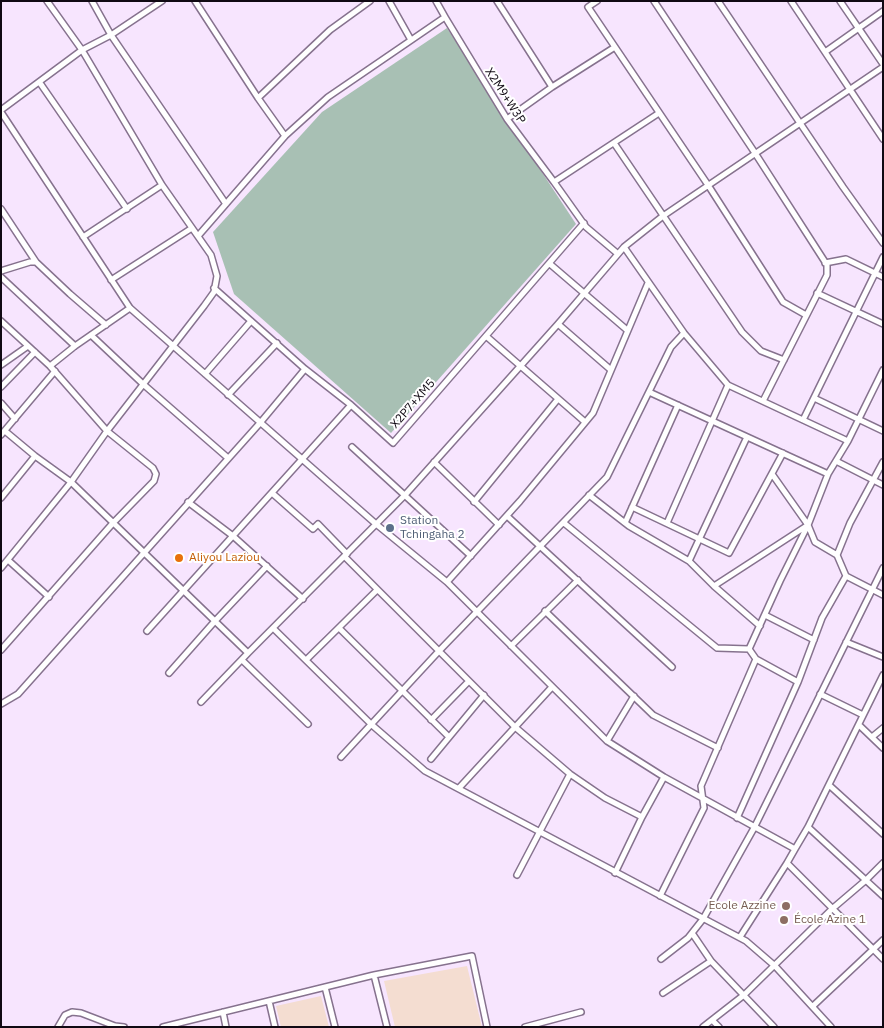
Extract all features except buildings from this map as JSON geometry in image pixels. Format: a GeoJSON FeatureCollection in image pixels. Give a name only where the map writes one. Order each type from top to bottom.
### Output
{"type":"FeatureCollection","features":[{"type":"Feature","properties":{"kind":"street"},"geometry":{"type":"LineString","coordinates":[[1,568],[71,482],[107,430],[204,306],[214,288],[217,276],[210,255],[162,185],[82,50],[47,1]]}},
{"type":"Feature","properties":{"kind":"street"},"geometry":{"type":"LineString","coordinates":[[92,1],[111,35],[226,204]]}},
{"type":"Feature","properties":{"kind":"street"},"geometry":{"type":"LineString","coordinates":[[162,1],[111,35],[82,50],[1,111],[130,308],[376,524],[447,582],[608,741],[664,777],[795,849]]}},
{"type":"Feature","properties":{"kind":"street"},"geometry":{"type":"LineString","coordinates":[[195,1],[285,136]]}},
{"type":"Feature","properties":{"kind":"street"},"geometry":{"type":"LineString","coordinates":[[258,98],[330,30],[370,1]]}},
{"type":"Feature","properties":{"kind":"street"},"geometry":{"type":"LineString","coordinates":[[389,1],[411,40]]}},
{"type":"Feature","properties":{"kind":"street","name":"X2M9+W3P"},"geometry":{"type":"LineString","coordinates":[[436,1],[507,119],[584,223],[618,254]]}},
{"type":"Feature","properties":{"kind":"street"},"geometry":{"type":"LineString","coordinates":[[497,1],[552,87]]}},
{"type":"Feature","properties":{"kind":"street"},"geometry":{"type":"LineString","coordinates":[[597,1],[588,7],[708,185],[783,302],[806,315]]}},
{"type":"Feature","properties":{"kind":"street"},"geometry":{"type":"LineString","coordinates":[[654,1],[755,153],[825,262],[828,271],[763,401]]}},
{"type":"Feature","properties":{"kind":"street"},"geometry":{"type":"LineString","coordinates":[[718,1],[883,243]]}},
{"type":"Feature","properties":{"kind":"street"},"geometry":{"type":"LineString","coordinates":[[791,1],[883,139]]}},
{"type":"Feature","properties":{"kind":"street"},"geometry":{"type":"LineString","coordinates":[[201,702],[405,495],[624,247],[663,216],[883,66],[840,1]]}},
{"type":"Feature","properties":{"kind":"street"},"geometry":{"type":"LineString","coordinates":[[825,52],[883,12]]}},
{"type":"Feature","properties":{"kind":"street"},"geometry":{"type":"LineString","coordinates":[[198,236],[285,136],[328,97],[445,17]]}},
{"type":"Feature","properties":{"kind":"street"},"geometry":{"type":"LineString","coordinates":[[507,119],[552,87],[615,47]]}},
{"type":"Feature","properties":{"kind":"street"},"geometry":{"type":"LineString","coordinates":[[40,83],[127,208]]}},
{"type":"Feature","properties":{"kind":"street"},"geometry":{"type":"LineString","coordinates":[[554,182],[659,114]]}},
{"type":"Feature","properties":{"kind":"street"},"geometry":{"type":"LineString","coordinates":[[614,143],[742,332],[762,351],[784,360]]}},
{"type":"Feature","properties":{"kind":"street"},"geometry":{"type":"LineString","coordinates":[[83,237],[162,185]]}},
{"type":"Feature","properties":{"kind":"street"},"geometry":{"type":"LineString","coordinates":[[1,209],[36,262],[106,325]]}},
{"type":"Feature","properties":{"kind":"street","name":"X2P7+XM5"},"geometry":{"type":"LineString","coordinates":[[214,288],[305,369],[351,405],[393,443],[584,223]]}},
{"type":"Feature","properties":{"kind":"street"},"geometry":{"type":"LineString","coordinates":[[111,280],[192,228]]}},
{"type":"Feature","properties":{"kind":"street"},"geometry":{"type":"LineString","coordinates":[[624,247],[684,333],[728,385],[848,442]]}},
{"type":"Feature","properties":{"kind":"street"},"geometry":{"type":"LineString","coordinates":[[803,420],[883,257]]}},
{"type":"Feature","properties":{"kind":"street"},"geometry":{"type":"LineString","coordinates":[[825,262],[846,259],[883,276]]}},
{"type":"Feature","properties":{"kind":"street"},"geometry":{"type":"LineString","coordinates":[[1,271],[36,262]]}},
{"type":"Feature","properties":{"kind":"street"},"geometry":{"type":"LineString","coordinates":[[550,264],[627,330]]}},
{"type":"Feature","properties":{"kind":"street"},"geometry":{"type":"LineString","coordinates":[[1,278],[75,346]]}},
{"type":"Feature","properties":{"kind":"street"},"geometry":{"type":"LineString","coordinates":[[447,582],[507,516],[592,413],[648,283]]}},
{"type":"Feature","properties":{"kind":"street"},"geometry":{"type":"LineString","coordinates":[[817,293],[883,324]]}},
{"type":"Feature","properties":{"kind":"street"},"geometry":{"type":"LineString","coordinates":[[50,366],[75,346],[130,308]]}},
{"type":"Feature","properties":{"kind":"street"},"geometry":{"type":"LineString","coordinates":[[1,321],[50,366],[107,430],[153,468],[156,474],[154,481],[113,522],[1,650]]}},
{"type":"Feature","properties":{"kind":"street"},"geometry":{"type":"LineString","coordinates":[[205,374],[251,321]]}},
{"type":"Feature","properties":{"kind":"street"},"geometry":{"type":"LineString","coordinates":[[558,324],[611,370]]}},
{"type":"Feature","properties":{"kind":"street"},"geometry":{"type":"LineString","coordinates":[[341,757],[439,651],[607,477],[671,347],[684,333]]}},
{"type":"Feature","properties":{"kind":"street"},"geometry":{"type":"LineString","coordinates":[[91,335],[143,384],[228,458]]}},
{"type":"Feature","properties":{"kind":"street"},"geometry":{"type":"LineString","coordinates":[[486,336],[585,422]]}},
{"type":"Feature","properties":{"kind":"street"},"geometry":{"type":"LineString","coordinates":[[228,395],[277,343]]}},
{"type":"Feature","properties":{"kind":"street"},"geometry":{"type":"LineString","coordinates":[[1,364],[28,346]]}},
{"type":"Feature","properties":{"kind":"street"},"geometry":{"type":"LineString","coordinates":[[1,387],[35,352]]}},
{"type":"Feature","properties":{"kind":"street"},"geometry":{"type":"LineString","coordinates":[[1,704],[18,694],[260,423],[305,369]]}},
{"type":"Feature","properties":{"kind":"street"},"geometry":{"type":"LineString","coordinates":[[749,649],[808,525],[828,474],[848,442],[883,370]]}},
{"type":"Feature","properties":{"kind":"street"},"geometry":{"type":"LineString","coordinates":[[54,371],[3,433],[71,482],[248,654]]}},
{"type":"Feature","properties":{"kind":"street"},"geometry":{"type":"LineString","coordinates":[[667,523],[728,385]]}},
{"type":"Feature","properties":{"kind":"street"},"geometry":{"type":"LineString","coordinates":[[649,392],[828,474]]}},
{"type":"Feature","properties":{"kind":"street"},"geometry":{"type":"LineString","coordinates":[[814,398],[883,431]]}},
{"type":"Feature","properties":{"kind":"street"},"geometry":{"type":"LineString","coordinates":[[474,502],[558,399]]}},
{"type":"Feature","properties":{"kind":"street"},"geometry":{"type":"LineString","coordinates":[[1,404],[15,419]]}},
{"type":"Feature","properties":{"kind":"street"},"geometry":{"type":"LineString","coordinates":[[147,631],[351,405]]}},
{"type":"Feature","properties":{"kind":"street"},"geometry":{"type":"LineString","coordinates":[[625,523],[678,405]]}},
{"type":"Feature","properties":{"kind":"street"},"geometry":{"type":"LineString","coordinates":[[689,561],[746,437]]}},
{"type":"Feature","properties":{"kind":"street"},"geometry":{"type":"LineString","coordinates":[[352,447],[471,556]]}},
{"type":"Feature","properties":{"kind":"street"},"geometry":{"type":"LineString","coordinates":[[632,507],[729,553],[782,453]]}},
{"type":"Feature","properties":{"kind":"street"},"geometry":{"type":"LineString","coordinates":[[1,498],[35,456]]}},
{"type":"Feature","properties":{"kind":"street"},"geometry":{"type":"LineString","coordinates":[[836,461],[883,485]]}},
{"type":"Feature","properties":{"kind":"street"},"geometry":{"type":"LineString","coordinates":[[434,462],[499,525]]}},
{"type":"Feature","properties":{"kind":"street"},"geometry":{"type":"LineString","coordinates":[[837,555],[850,523],[883,462]]}},
{"type":"Feature","properties":{"kind":"street"},"geometry":{"type":"LineString","coordinates":[[772,474],[808,525],[815,542],[837,555],[846,576],[883,596]]}},
{"type":"Feature","properties":{"kind":"street"},"geometry":{"type":"LineString","coordinates":[[272,493],[313,529],[318,524],[378,590],[515,727],[570,774],[605,798],[642,817]]}},
{"type":"Feature","properties":{"kind":"street"},"geometry":{"type":"LineString","coordinates":[[590,495],[625,523],[689,561],[714,586],[760,626]]}},
{"type":"Feature","properties":{"kind":"street"},"geometry":{"type":"LineString","coordinates":[[188,502],[233,536],[303,599]]}},
{"type":"Feature","properties":{"kind":"street"},"geometry":{"type":"LineString","coordinates":[[507,516],[672,667]]}},
{"type":"Feature","properties":{"kind":"street"},"geometry":{"type":"LineString","coordinates":[[564,523],[716,648],[749,649]]}},
{"type":"Feature","properties":{"kind":"street"},"geometry":{"type":"LineString","coordinates":[[714,586],[808,525]]}},
{"type":"Feature","properties":{"kind":"street"},"geometry":{"type":"LineString","coordinates":[[8,560],[49,597]]}},
{"type":"Feature","properties":{"kind":"street"},"geometry":{"type":"LineString","coordinates":[[169,673],[214,621],[267,566]]}},
{"type":"Feature","properties":{"kind":"street"},"geometry":{"type":"LineString","coordinates":[[661,959],[688,938],[703,919],[754,828],[883,568]]}},
{"type":"Feature","properties":{"kind":"street"},"geometry":{"type":"LineString","coordinates":[[737,818],[798,682],[822,618],[846,576]]}},
{"type":"Feature","properties":{"kind":"street"},"geometry":{"type":"LineString","coordinates":[[511,646],[578,580]]}},
{"type":"Feature","properties":{"kind":"street"},"geometry":{"type":"LineString","coordinates":[[306,660],[378,590]]}},
{"type":"Feature","properties":{"kind":"street"},"geometry":{"type":"LineString","coordinates":[[546,611],[654,715],[718,748]]}},
{"type":"Feature","properties":{"kind":"street"},"geometry":{"type":"LineString","coordinates":[[766,615],[814,640]]}},
{"type":"Feature","properties":{"kind":"street"},"geometry":{"type":"LineString","coordinates":[[273,628],[372,725],[425,770],[615,873],[740,937],[775,966],[831,1027]]}},
{"type":"Feature","properties":{"kind":"street"},"geometry":{"type":"LineString","coordinates":[[339,628],[449,737]]}},
{"type":"Feature","properties":{"kind":"street"},"geometry":{"type":"LineString","coordinates":[[846,642],[883,657]]}},
{"type":"Feature","properties":{"kind":"street"},"geometry":{"type":"LineString","coordinates":[[749,649],[756,659],[798,682]]}},
{"type":"Feature","properties":{"kind":"street"},"geometry":{"type":"LineString","coordinates":[[660,896],[704,808],[701,786],[756,659]]}},
{"type":"Feature","properties":{"kind":"street"},"geometry":{"type":"LineString","coordinates":[[242,660],[308,724]]}},
{"type":"Feature","properties":{"kind":"street"},"geometry":{"type":"LineString","coordinates":[[740,937],[808,827],[883,676]]}},
{"type":"Feature","properties":{"kind":"street"},"geometry":{"type":"LineString","coordinates":[[431,720],[470,681]]}},
{"type":"Feature","properties":{"kind":"street"},"geometry":{"type":"LineString","coordinates":[[459,788],[552,687]]}},
{"type":"Feature","properties":{"kind":"street"},"geometry":{"type":"LineString","coordinates":[[820,694],[863,715]]}},
{"type":"Feature","properties":{"kind":"street"},"geometry":{"type":"LineString","coordinates":[[431,759],[484,695]]}},
{"type":"Feature","properties":{"kind":"street"},"geometry":{"type":"LineString","coordinates":[[608,741],[634,696]]}},
{"type":"Feature","properties":{"kind":"street"},"geometry":{"type":"LineString","coordinates":[[859,725],[883,748]]}},
{"type":"Feature","properties":{"kind":"street"},"geometry":{"type":"LineString","coordinates":[[872,737],[883,728]]}},
{"type":"Feature","properties":{"kind":"street"},"geometry":{"type":"LineString","coordinates":[[516,875],[541,832],[570,774]]}},
{"type":"Feature","properties":{"kind":"street"},"geometry":{"type":"LineString","coordinates":[[615,873],[664,777]]}},
{"type":"Feature","properties":{"kind":"street"},"geometry":{"type":"LineString","coordinates":[[829,785],[883,834]]}},
{"type":"Feature","properties":{"kind":"street"},"geometry":{"type":"LineString","coordinates":[[808,827],[883,896]]}},
{"type":"Feature","properties":{"kind":"street"},"geometry":{"type":"LineString","coordinates":[[787,863],[883,959]]}},
{"type":"Feature","properties":{"kind":"street"},"geometry":{"type":"LineString","coordinates":[[703,1027],[744,995],[832,909],[883,863]]}},
{"type":"Feature","properties":{"kind":"street"},"geometry":{"type":"LineString","coordinates":[[692,933],[711,961],[774,1027]]}},
{"type":"Feature","properties":{"kind":"street"},"geometry":{"type":"LineString","coordinates":[[813,1006],[883,940]]}},
{"type":"Feature","properties":{"kind":"street"},"geometry":{"type":"LineString","coordinates":[[163,1027],[325,987],[472,956],[487,1027]]}},
{"type":"Feature","properties":{"kind":"street"},"geometry":{"type":"LineString","coordinates":[[663,993],[711,961]]}},
{"type":"Feature","properties":{"kind":"street"},"geometry":{"type":"LineString","coordinates":[[374,976],[386,1027]]}},
{"type":"Feature","properties":{"kind":"street"},"geometry":{"type":"LineString","coordinates":[[325,987],[335,1027]]}},
{"type":"Feature","properties":{"kind":"street"},"geometry":{"type":"LineString","coordinates":[[269,1001],[275,1027]]}},
{"type":"Feature","properties":{"kind":"street"},"geometry":{"type":"LineString","coordinates":[[58,1027],[65,1015],[72,1012],[81,1013],[114,1026],[124,1027]]}},
{"type":"Feature","properties":{"kind":"street"},"geometry":{"type":"LineString","coordinates":[[223,1012],[226,1027]]}},
{"type":"Feature","properties":{"kind":"street"},"geometry":{"type":"LineString","coordinates":[[525,1027],[582,1012]]}},
{"type":"Feature","properties":{"kind":"street"},"geometry":{"type":"LineString","coordinates":[[712,1020],[719,1027]]}},
{"type":"Feature","properties":{"kind":"shaded area"},"geometry":{"type":"Polygon","coordinates":[[[467,966],[482,1027],[395,1027],[384,981],[467,966]]]}},
{"type":"Feature","properties":{"kind":"shaded area"},"geometry":{"type":"Polygon","coordinates":[[[321,996],[329,1027],[281,1027],[276,1006],[321,996]]]}},
{"type":"Feature","properties":{"kind":"green space"},"geometry":{"type":"Polygon","coordinates":[[[447,28],[576,224],[391,433],[234,294],[213,232],[322,112],[447,28]]]}},
{"type":"Feature","properties":{"kind":"place","name":"Station Tchingaha 2"},"geometry":{"type":"Point","coordinates":[390,528]}},
{"type":"Feature","properties":{"kind":"place","name":"Aliyou Laziou"},"geometry":{"type":"Point","coordinates":[179,558]}},
{"type":"Feature","properties":{"kind":"place","name":"Ecole Azzine"},"geometry":{"type":"Point","coordinates":[786,906]}},
{"type":"Feature","properties":{"kind":"place","name":"École Azine 1"},"geometry":{"type":"Point","coordinates":[784,920]}}]}
